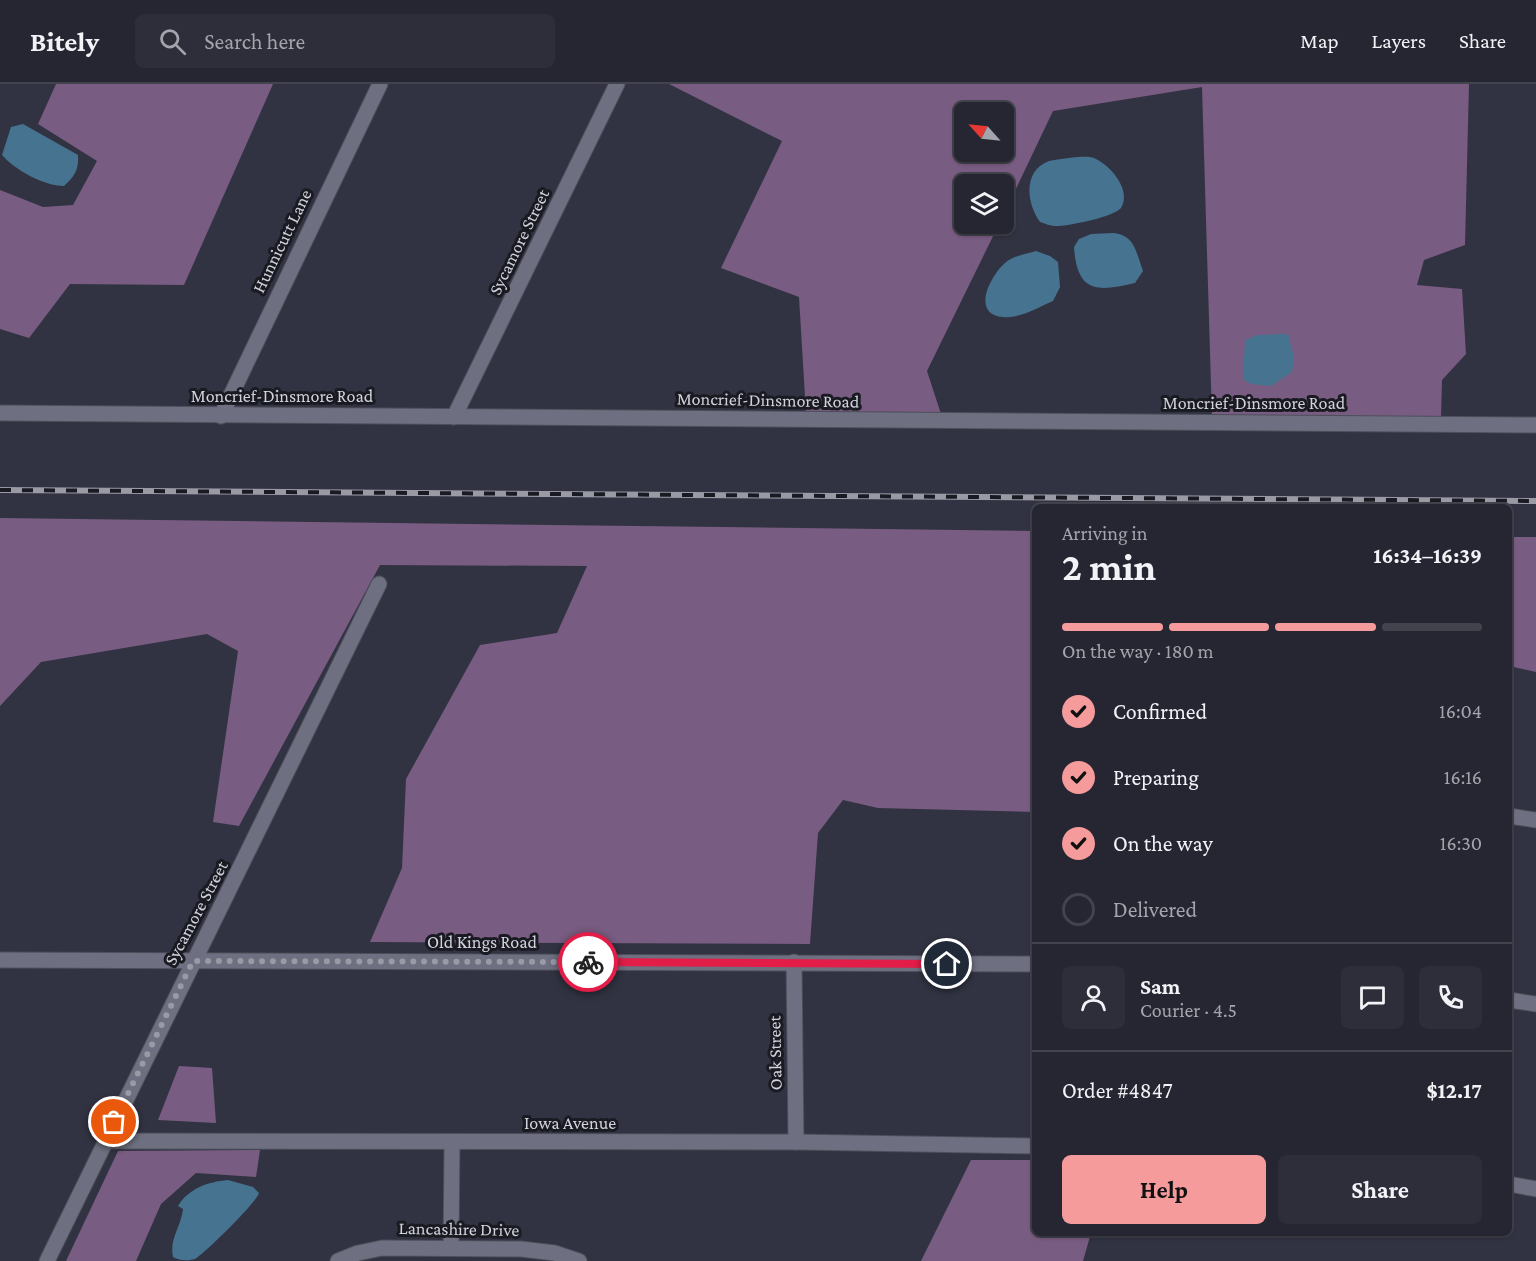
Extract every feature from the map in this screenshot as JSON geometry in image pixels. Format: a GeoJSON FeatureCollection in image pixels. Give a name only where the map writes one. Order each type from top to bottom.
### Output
{"type":"FeatureCollection","features":[{"type":"Feature","properties":{"kind":"street","name":"Hunnicutt Lane"},"geometry":{"type":"LineString","coordinates":[[221,416],[380,84]]}},
{"type":"Feature","properties":{"kind":"street","name":"Sycamore Street"},"geometry":{"type":"LineString","coordinates":[[454,417],[617,84]]}},
{"type":"Feature","properties":{"kind":"street","name":"Moncrief-Dinsmore Road"},"geometry":{"type":"LineString","coordinates":[[0,413],[1536,425]]}},
{"type":"Feature","properties":{"kind":"street","name":"Sycamore Street"},"geometry":{"type":"LineString","coordinates":[[47,1261],[380,584]]}},
{"type":"Feature","properties":{"kind":"street"},"geometry":{"type":"LineString","coordinates":[[1512,816],[1536,820]]}},
{"type":"Feature","properties":{"kind":"street","name":"Old Kings Road"},"geometry":{"type":"LineString","coordinates":[[0,960],[1032,964]]}},
{"type":"Feature","properties":{"kind":"street","name":"Oak Street"},"geometry":{"type":"LineString","coordinates":[[794,962],[796,1142]]}},
{"type":"Feature","properties":{"kind":"street"},"geometry":{"type":"LineString","coordinates":[[1512,1000],[1536,1004]]}},
{"type":"Feature","properties":{"kind":"street","name":"Iowa Avenue"},"geometry":{"type":"LineString","coordinates":[[105,1141],[796,1142],[1032,1146]]}},
{"type":"Feature","properties":{"kind":"street"},"geometry":{"type":"LineString","coordinates":[[451,1248],[452,1143]]}},
{"type":"Feature","properties":{"kind":"street"},"geometry":{"type":"LineString","coordinates":[[1512,1185],[1536,1189]]}},
{"type":"Feature","properties":{"kind":"street","name":"Lancashire Drive"},"geometry":{"type":"LineString","coordinates":[[338,1261],[358,1253],[382,1248],[521,1249],[555,1253],[579,1261]]}},
{"type":"Feature","properties":{"kind":"shaded area"},"geometry":{"type":"Polygon","coordinates":[[[56,84],[273,84],[184,285],[70,284],[29,338],[0,329],[0,190],[43,207],[73,205],[97,161],[38,124],[56,84]]]}},
{"type":"Feature","properties":{"kind":"shaded area"},"geometry":{"type":"Polygon","coordinates":[[[669,84],[1469,84],[1465,245],[1424,260],[1417,285],[1462,289],[1466,354],[1442,380],[1441,418],[1212,418],[1202,87],[1053,111],[1014,193],[1014,174],[954,174],[954,234],[994,234],[927,371],[941,414],[806,413],[799,297],[721,268],[782,141],[669,84]]]}},
{"type":"Feature","properties":{"kind":"shaded area"},"geometry":{"type":"Polygon","coordinates":[[[0,518],[1032,531],[1032,812],[878,808],[843,800],[818,833],[810,944],[370,942],[402,868],[406,779],[480,645],[557,633],[587,566],[380,565],[239,826],[213,822],[238,651],[207,634],[41,662],[0,706],[0,518]]]}},
{"type":"Feature","properties":{"kind":"shaded area"},"geometry":{"type":"Polygon","coordinates":[[[1512,537],[1536,537],[1536,672],[1512,667],[1512,537]]]}},
{"type":"Feature","properties":{"kind":"shaded area"},"geometry":{"type":"Polygon","coordinates":[[[179,1066],[212,1068],[216,1123],[158,1120],[179,1066]]]}},
{"type":"Feature","properties":{"kind":"shaded area"},"geometry":{"type":"Polygon","coordinates":[[[260,1150],[256,1177],[196,1173],[161,1204],[136,1261],[66,1261],[118,1151],[260,1150]]]}},
{"type":"Feature","properties":{"kind":"shaded area"},"geometry":{"type":"Polygon","coordinates":[[[971,1160],[1032,1160],[1032,1236],[1090,1236],[1083,1261],[921,1261],[971,1160]]]}},
{"type":"Feature","properties":{"kind":"water"},"geometry":{"type":"Polygon","coordinates":[[[23,124],[78,155],[76,172],[64,186],[30,176],[2,155],[11,127],[23,124]]]}},
{"type":"Feature","properties":{"kind":"water"},"geometry":{"type":"Polygon","coordinates":[[[1078,157],[1094,158],[1108,167],[1122,187],[1124,201],[1121,208],[1100,218],[1068,225],[1052,226],[1040,222],[1030,197],[1034,172],[1049,161],[1078,157]]]}},
{"type":"Feature","properties":{"kind":"water"},"geometry":{"type":"Polygon","coordinates":[[[1113,233],[1126,237],[1134,246],[1143,271],[1135,283],[1110,288],[1091,286],[1079,273],[1074,247],[1079,239],[1091,234],[1113,233]]]}},
{"type":"Feature","properties":{"kind":"water"},"geometry":{"type":"Polygon","coordinates":[[[1036,251],[1058,262],[1060,287],[1053,301],[1016,316],[1003,317],[993,314],[987,309],[985,302],[986,293],[994,276],[1008,261],[1036,251]]]}},
{"type":"Feature","properties":{"kind":"water"},"geometry":{"type":"Polygon","coordinates":[[[1288,334],[1294,357],[1292,372],[1271,386],[1251,384],[1243,379],[1245,340],[1257,335],[1288,334]]]}},
{"type":"Feature","properties":{"kind":"water"},"geometry":{"type":"Polygon","coordinates":[[[228,1180],[253,1187],[259,1193],[230,1228],[195,1259],[184,1260],[173,1257],[174,1239],[183,1209],[178,1206],[182,1200],[193,1190],[213,1182],[228,1180]]]}},
{"type":"Feature","properties":{"kind":"railway"},"geometry":{"type":"LineString","coordinates":[[0,490],[1536,501]]}},
{"type":"Feature","properties":{"kind":"way so far"},"geometry":{"type":"LineString","coordinates":[[114,1122],[193,961],[588,962]]}},
{"type":"Feature","properties":{"kind":"route"},"geometry":{"type":"LineString","coordinates":[[588,962],[947,964]]}}]}
